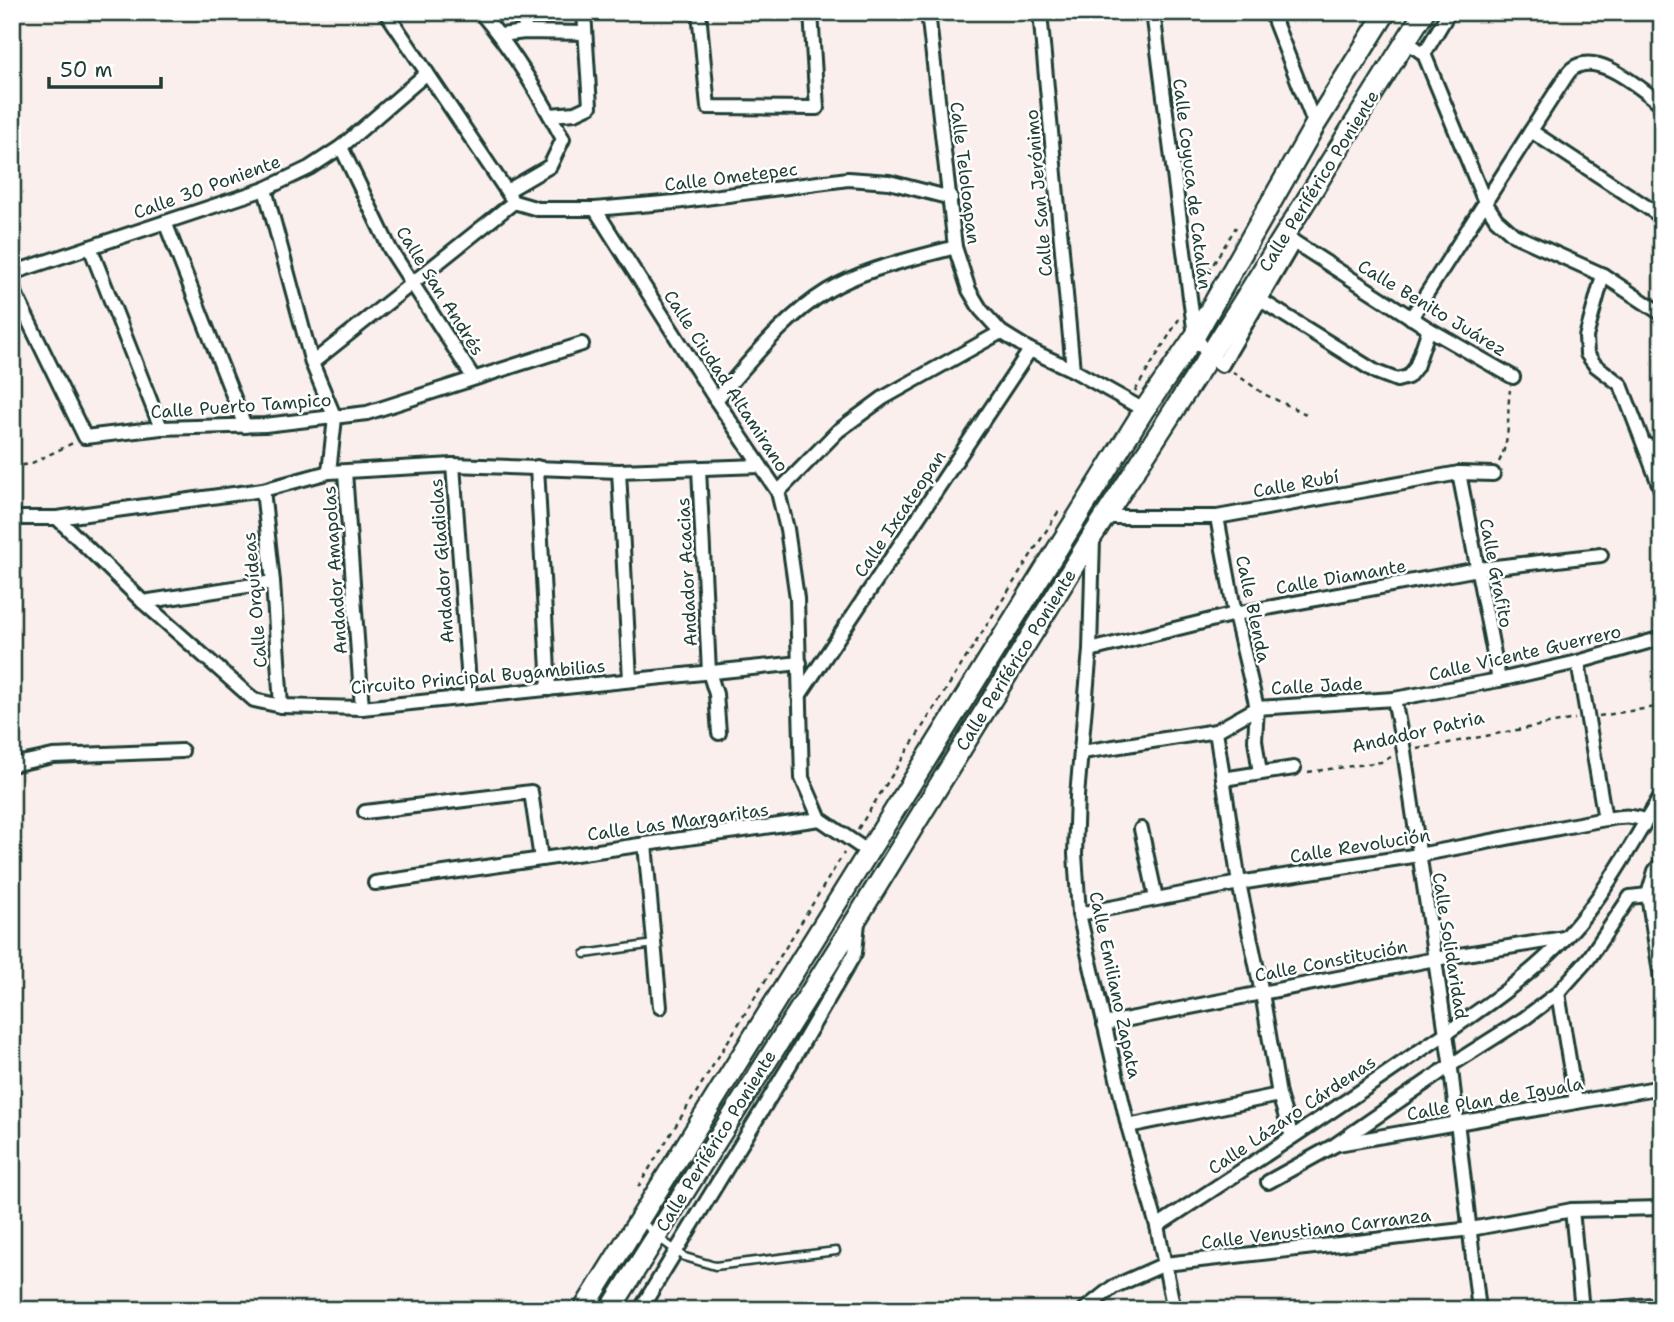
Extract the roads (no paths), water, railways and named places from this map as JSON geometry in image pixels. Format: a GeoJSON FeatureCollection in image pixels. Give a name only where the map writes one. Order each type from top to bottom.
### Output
{"type":"FeatureCollection","features":[{"type":"Feature","properties":{"kind":"main road","name":"Calle Periférico Poniente"},"geometry":{"type":"LineString","coordinates":[[576,1305],[640,1219],[859,846],[1136,405],[1195,336],[1315,125],[1386,12]]}},
{"type":"Feature","properties":{"kind":"main road","name":"Calle Periférico Poniente"},"geometry":{"type":"LineString","coordinates":[[610,1310],[859,915],[1104,517],[1215,361],[1424,12]]}},
{"type":"Feature","properties":{"kind":"street"},"geometry":{"type":"LineString","coordinates":[[386,12],[510,197]]}},
{"type":"Feature","properties":{"kind":"street"},"geometry":{"type":"LineString","coordinates":[[312,363],[550,166],[563,139],[500,36],[480,12]]}},
{"type":"Feature","properties":{"kind":"street"},"geometry":{"type":"LineString","coordinates":[[524,12],[525,32]]}},
{"type":"Feature","properties":{"kind":"street"},"geometry":{"type":"LineString","coordinates":[[550,115],[575,113],[590,106],[584,12]]}},
{"type":"Feature","properties":{"kind":"street"},"geometry":{"type":"LineString","coordinates":[[699,12],[708,107],[817,108],[811,12]]}},
{"type":"Feature","properties":{"kind":"street","name":"Calle Teloloapan"},"geometry":{"type":"LineString","coordinates":[[928,12],[955,247],[969,290],[981,310],[1001,332],[1136,405]]}},
{"type":"Feature","properties":{"kind":"street","name":"Calle San Jerónimo"},"geometry":{"type":"LineString","coordinates":[[1040,12],[1073,370]]}},
{"type":"Feature","properties":{"kind":"street","name":"Calle Coyuca de Catalán"},"geometry":{"type":"LineString","coordinates":[[1153,12],[1195,336],[1215,361]]}},
{"type":"Feature","properties":{"kind":"street"},"geometry":{"type":"LineString","coordinates":[[1271,12],[1315,125]]}},
{"type":"Feature","properties":{"kind":"street"},"geometry":{"type":"LineString","coordinates":[[1424,54],[1449,12]]}},
{"type":"Feature","properties":{"kind":"street"},"geometry":{"type":"LineString","coordinates":[[500,36],[525,32],[585,33]]}},
{"type":"Feature","properties":{"kind":"street"},"geometry":{"type":"LineString","coordinates":[[1406,41],[1424,54],[1485,202],[1496,219],[1514,235],[1602,275],[1662,314]]}},
{"type":"Feature","properties":{"kind":"street"},"geometry":{"type":"LineString","coordinates":[[1411,318],[1573,68],[1588,62],[1606,66],[1662,104]]}},
{"type":"Feature","properties":{"kind":"street","name":"Calle 30 Poniente"},"geometry":{"type":"LineString","coordinates":[[12,272],[265,189],[309,168],[341,147],[427,73]]}},
{"type":"Feature","properties":{"kind":"street"},"geometry":{"type":"LineString","coordinates":[[1531,131],[1662,217]]}},
{"type":"Feature","properties":{"kind":"street","name":"Calle San Andrés"},"geometry":{"type":"LineString","coordinates":[[341,147],[390,249],[473,377]]}},
{"type":"Feature","properties":{"kind":"street","name":"Calle Ometepec"},"geometry":{"type":"LineString","coordinates":[[510,197],[538,209],[595,209],[687,201],[848,179],[889,182],[951,198]]}},
{"type":"Feature","properties":{"kind":"street"},"geometry":{"type":"LineString","coordinates":[[265,189],[312,363],[335,418],[329,472]]}},
{"type":"Feature","properties":{"kind":"street","name":"Calle Ciudad Altamirano"},"geometry":{"type":"LineString","coordinates":[[595,209],[716,400],[778,492],[787,529],[797,598],[802,778],[820,819]]}},
{"type":"Feature","properties":{"kind":"street"},"geometry":{"type":"LineString","coordinates":[[165,222],[245,426]]}},
{"type":"Feature","properties":{"kind":"street","name":"Calle Benito Juárez"},"geometry":{"type":"LineString","coordinates":[[1289,239],[1411,318],[1513,377]]}},
{"type":"Feature","properties":{"kind":"street"},"geometry":{"type":"LineString","coordinates":[[90,247],[161,428]]}},
{"type":"Feature","properties":{"kind":"street"},"geometry":{"type":"LineString","coordinates":[[716,400],[776,332],[828,290],[874,270],[955,247]]}},
{"type":"Feature","properties":{"kind":"street"},"geometry":{"type":"LineString","coordinates":[[1602,275],[1586,337],[1587,354],[1595,365],[1621,385],[1662,492]]}},
{"type":"Feature","properties":{"kind":"street","name":"Calle Puerto Tampico"},"geometry":{"type":"LineString","coordinates":[[12,287],[85,437],[161,428],[245,426],[367,413],[582,344]]}},
{"type":"Feature","properties":{"kind":"street"},"geometry":{"type":"LineString","coordinates":[[1254,296],[1376,372],[1397,380],[1408,377],[1416,367],[1429,328]]}},
{"type":"Feature","properties":{"kind":"street"},"geometry":{"type":"LineString","coordinates":[[778,492],[838,431],[883,398],[1001,332]]}},
{"type":"Feature","properties":{"kind":"street","name":"Calle Ixcateopan"},"geometry":{"type":"LineString","coordinates":[[799,696],[1030,350]]}},
{"type":"Feature","properties":{"kind":"street"},"geometry":{"type":"LineString","coordinates":[[1644,444],[1662,451]]}},
{"type":"Feature","properties":{"kind":"street"},"geometry":{"type":"LineString","coordinates":[[12,518],[57,518],[263,490],[329,472],[453,465],[619,471],[760,466]]}},
{"type":"Feature","properties":{"kind":"street","name":"Andador Gladiolas"},"geometry":{"type":"LineString","coordinates":[[453,465],[470,697]]}},
{"type":"Feature","properties":{"kind":"street"},"geometry":{"type":"LineString","coordinates":[[537,467],[549,689]]}},
{"type":"Feature","properties":{"kind":"street","name":"Andador Acacias"},"geometry":{"type":"LineString","coordinates":[[699,469],[709,672],[716,694],[719,733]]}},
{"type":"Feature","properties":{"kind":"street"},"geometry":{"type":"LineString","coordinates":[[619,471],[630,680]]}},
{"type":"Feature","properties":{"kind":"street","name":"Andador Amapolas"},"geometry":{"type":"LineString","coordinates":[[345,472],[362,708]]}},
{"type":"Feature","properties":{"kind":"street","name":"Calle Rubí"},"geometry":{"type":"LineString","coordinates":[[1104,517],[1217,517],[1459,473],[1493,474]]}},
{"type":"Feature","properties":{"kind":"street","name":"Calle Grafito"},"geometry":{"type":"LineString","coordinates":[[1459,473],[1499,680]]}},
{"type":"Feature","properties":{"kind":"street","name":"Calle Orquídeas"},"geometry":{"type":"LineString","coordinates":[[263,490],[273,582],[281,706]]}},
{"type":"Feature","properties":{"kind":"street","name":"Calle Blenda"},"geometry":{"type":"LineString","coordinates":[[1217,517],[1235,614],[1257,708],[1255,740],[1260,774]]}},
{"type":"Feature","properties":{"kind":"street","name":"Circuito Principal Bugambilias"},"geometry":{"type":"LineString","coordinates":[[57,518],[143,602],[254,701],[281,706],[362,708],[800,663]]}},
{"type":"Feature","properties":{"kind":"street","name":"Calle Emiliano Zapata"},"geometry":{"type":"LineString","coordinates":[[1093,535],[1090,650],[1075,854],[1079,914],[1128,1126],[1157,1226],[1174,1310]]}},
{"type":"Feature","properties":{"kind":"street","name":"Calle Diamante"},"geometry":{"type":"LineString","coordinates":[[1090,650],[1235,614],[1478,569],[1601,555]]}},
{"type":"Feature","properties":{"kind":"street"},"geometry":{"type":"LineString","coordinates":[[143,602],[273,582]]}},
{"type":"Feature","properties":{"kind":"street","name":"Calle Vicente Guerrero"},"geometry":{"type":"LineString","coordinates":[[1394,699],[1499,680],[1578,662],[1662,638]]}},
{"type":"Feature","properties":{"kind":"street"},"geometry":{"type":"LineString","coordinates":[[1578,662],[1605,819]]}},
{"type":"Feature","properties":{"kind":"street","name":"Calle Jade"},"geometry":{"type":"LineString","coordinates":[[1082,752],[1216,732],[1257,708],[1394,699]]}},
{"type":"Feature","properties":{"kind":"street","name":"Calle Solidaridad"},"geometry":{"type":"LineString","coordinates":[[1394,699],[1451,1065],[1479,1310]]}},
{"type":"Feature","properties":{"kind":"street"},"geometry":{"type":"LineString","coordinates":[[1216,732],[1239,883],[1262,993],[1279,1095],[1292,1137]]}},
{"type":"Feature","properties":{"kind":"street"},"geometry":{"type":"LineString","coordinates":[[12,765],[53,756],[182,751]]}},
{"type":"Feature","properties":{"kind":"street"},"geometry":{"type":"LineString","coordinates":[[1223,779],[1294,768]]}},
{"type":"Feature","properties":{"kind":"street"},"geometry":{"type":"LineString","coordinates":[[365,812],[531,793],[541,859]]}},
{"type":"Feature","properties":{"kind":"street","name":"Calle Lázaro Cárdenas"},"geometry":{"type":"LineString","coordinates":[[1157,1226],[1446,1033],[1528,972],[1566,937],[1595,904],[1662,794]]}},
{"type":"Feature","properties":{"kind":"street","name":"Calle Revolución"},"geometry":{"type":"LineString","coordinates":[[1079,914],[1239,883],[1419,855],[1605,819],[1627,816],[1646,821]]}},
{"type":"Feature","properties":{"kind":"street"},"geometry":{"type":"LineString","coordinates":[[820,819],[859,846]]}},
{"type":"Feature","properties":{"kind":"street","name":"Calle Las Margaritas"},"geometry":{"type":"LineString","coordinates":[[375,883],[820,819]]}},
{"type":"Feature","properties":{"kind":"street"},"geometry":{"type":"LineString","coordinates":[[1141,829],[1156,898]]}},
{"type":"Feature","properties":{"kind":"street"},"geometry":{"type":"LineString","coordinates":[[645,844],[660,1007]]}},
{"type":"Feature","properties":{"kind":"street"},"geometry":{"type":"LineString","coordinates":[[1662,862],[1655,871],[1648,895],[1662,985]]}},
{"type":"Feature","properties":{"kind":"street"},"geometry":{"type":"LineString","coordinates":[[1268,1182],[1335,1145],[1525,1018],[1558,993],[1589,958],[1630,897],[1648,895]]}},
{"type":"Feature","properties":{"kind":"street"},"geometry":{"type":"LineString","coordinates":[[640,1310],[855,954],[859,915]]}},
{"type":"Feature","properties":{"kind":"street","name":"Calle Constitución"},"geometry":{"type":"LineString","coordinates":[[1104,1024],[1435,959],[1566,937]]}},
{"type":"Feature","properties":{"kind":"street"},"geometry":{"type":"LineString","coordinates":[[1558,993],[1576,1102]]}},
{"type":"Feature","properties":{"kind":"street","name":"Calle Plan de Iguala"},"geometry":{"type":"LineString","coordinates":[[1335,1145],[1662,1087]]}},
{"type":"Feature","properties":{"kind":"street"},"geometry":{"type":"LineString","coordinates":[[1128,1126],[1279,1095]]}},
{"type":"Feature","properties":{"kind":"street","name":"Calle Venustiano Carranza"},"geometry":{"type":"LineString","coordinates":[[1165,1264],[1471,1229],[1572,1210],[1662,1208]]}},
{"type":"Feature","properties":{"kind":"street"},"geometry":{"type":"LineString","coordinates":[[1572,1210],[1582,1310]]}},
{"type":"Feature","properties":{"kind":"street"},"geometry":{"type":"LineString","coordinates":[[1084,1310],[1113,1287],[1165,1264]]}},
{"type":"Feature","properties":{"kind":"street"},"geometry":{"type":"LineString","coordinates":[[1595,1310],[1662,1304]]}},
{"type":"Feature","properties":{"kind":"lane"},"geometry":{"type":"LineString","coordinates":[[585,954],[654,944]]}},
{"type":"Feature","properties":{"kind":"lane"},"geometry":{"type":"LineString","coordinates":[[640,1219],[675,1251],[685,1257],[715,1266],[836,1251]]}}]}
